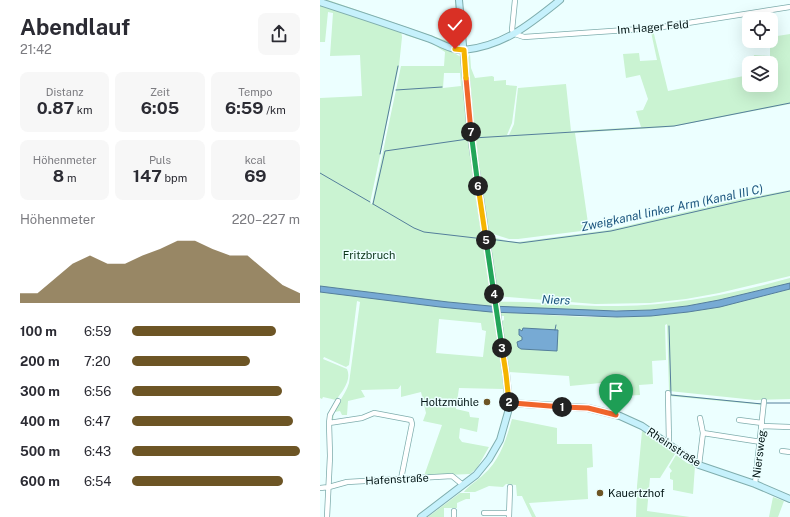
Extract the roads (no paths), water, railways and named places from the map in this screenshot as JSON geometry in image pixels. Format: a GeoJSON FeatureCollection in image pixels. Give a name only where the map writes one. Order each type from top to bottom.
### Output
{"type":"FeatureCollection","features":[{"type":"Feature","properties":{"kind":"main road"},"geometry":{"type":"LineString","coordinates":[[421,517],[476,475],[485,465],[497,446],[506,422],[509,403],[472,138],[459,0]]}},
{"type":"Feature","properties":{"kind":"main road"},"geometry":{"type":"LineString","coordinates":[[320,2],[430,39],[455,49],[464,50],[491,44],[515,34],[560,0]]}},
{"type":"Feature","properties":{"kind":"main road","name":"Rheinstraße"},"geometry":{"type":"LineString","coordinates":[[509,403],[588,408],[620,416],[642,426],[669,443],[699,465],[755,484],[790,498]]}},
{"type":"Feature","properties":{"kind":"street"},"geometry":{"type":"LineString","coordinates":[[515,0],[512,30],[515,34]]}},
{"type":"Feature","properties":{"kind":"street","name":"Im Hager Feld"},"geometry":{"type":"LineString","coordinates":[[515,34],[524,37],[656,28],[790,7]]}},
{"type":"Feature","properties":{"kind":"street"},"geometry":{"type":"LineString","coordinates":[[668,393],[669,443]]}},
{"type":"Feature","properties":{"kind":"street"},"geometry":{"type":"LineString","coordinates":[[327,517],[329,487],[329,423],[330,415],[338,400]]}},
{"type":"Feature","properties":{"kind":"street","name":"Niersweg"},"geometry":{"type":"LineString","coordinates":[[755,484],[761,442],[764,401]]}},
{"type":"Feature","properties":{"kind":"street"},"geometry":{"type":"LineString","coordinates":[[329,423],[362,418],[374,413],[411,420],[412,424],[401,479]]}},
{"type":"Feature","properties":{"kind":"street"},"geometry":{"type":"LineString","coordinates":[[699,465],[703,433],[700,418]]}},
{"type":"Feature","properties":{"kind":"street","name":"Niersweg"},"geometry":{"type":"LineString","coordinates":[[739,420],[762,425]]}},
{"type":"Feature","properties":{"kind":"street"},"geometry":{"type":"LineString","coordinates":[[762,425],[790,427]]}},
{"type":"Feature","properties":{"kind":"street"},"geometry":{"type":"LineString","coordinates":[[703,433],[761,442]]}},
{"type":"Feature","properties":{"kind":"street"},"geometry":{"type":"LineString","coordinates":[[782,451],[790,452]]}},
{"type":"Feature","properties":{"kind":"street","name":"Hafenstraße"},"geometry":{"type":"LineString","coordinates":[[320,488],[347,482],[452,476],[463,485]]}},
{"type":"Feature","properties":{"kind":"street"},"geometry":{"type":"LineString","coordinates":[[484,513],[509,515],[510,487]]}},
{"type":"Feature","properties":{"kind":"street"},"geometry":{"type":"LineString","coordinates":[[454,511],[454,517]]}},
{"type":"Feature","properties":{"kind":"water"},"geometry":{"type":"Polygon","coordinates":[[[790,283],[790,289],[720,307],[651,316],[617,317],[491,312],[320,292],[320,286],[490,306],[616,311],[651,310],[687,306],[790,283]]]}},
{"type":"Feature","properties":{"kind":"water"},"geometry":{"type":"Polygon","coordinates":[[[523,328],[558,330],[557,351],[521,349],[518,347],[517,342],[522,340],[522,337],[519,335],[519,329],[522,331],[523,328]]]}},
{"type":"Feature","properties":{"kind":"waterway"},"geometry":{"type":"LineString","coordinates":[[380,154],[398,66]]}},
{"type":"Feature","properties":{"kind":"waterway"},"geometry":{"type":"LineString","coordinates":[[396,90],[442,87]]}},
{"type":"Feature","properties":{"kind":"waterway"},"geometry":{"type":"LineString","coordinates":[[473,138],[674,126],[790,103]]}},
{"type":"Feature","properties":{"kind":"waterway"},"geometry":{"type":"LineString","coordinates":[[373,204],[385,151],[468,139]]}},
{"type":"Feature","properties":{"kind":"waterway","name":"Zweigkanal linker Arm (Kanal III C)"},"geometry":{"type":"LineString","coordinates":[[320,173],[370,202]]}},
{"type":"Feature","properties":{"kind":"waterway","name":"Zweigkanal linker Arm (Kanal III C)"},"geometry":{"type":"LineString","coordinates":[[489,239],[520,243],[611,231],[790,191]]}},
{"type":"Feature","properties":{"kind":"waterway","name":"Zweigkanal linker Arm (Kanal III C)"},"geometry":{"type":"LineString","coordinates":[[373,204],[414,228],[424,232],[484,239]]}},
{"type":"Feature","properties":{"kind":"waterway"},"geometry":{"type":"LineString","coordinates":[[555,330],[556,325]]}},
{"type":"Feature","properties":{"kind":"waterway"},"geometry":{"type":"LineString","coordinates":[[669,326],[671,395],[762,404]]}},
{"type":"Feature","properties":{"kind":"waterway"},"geometry":{"type":"LineString","coordinates":[[767,403],[790,403]]}},
{"type":"Feature","properties":{"kind":"place","name":"Holtzmühle"},"geometry":{"type":"Point","coordinates":[487,402]}},
{"type":"Feature","properties":{"kind":"place","name":"Kauertzhof"},"geometry":{"type":"Point","coordinates":[600,493]}},
{"type":"Feature","properties":{"kind":"park label","name":"Fritzbruch"},"geometry":{"type":"Point","coordinates":[369,255]}},
{"type":"Feature","properties":{"kind":"water label","name":"Niers"},"geometry":{"type":"Point","coordinates":[556,300]}}]}
